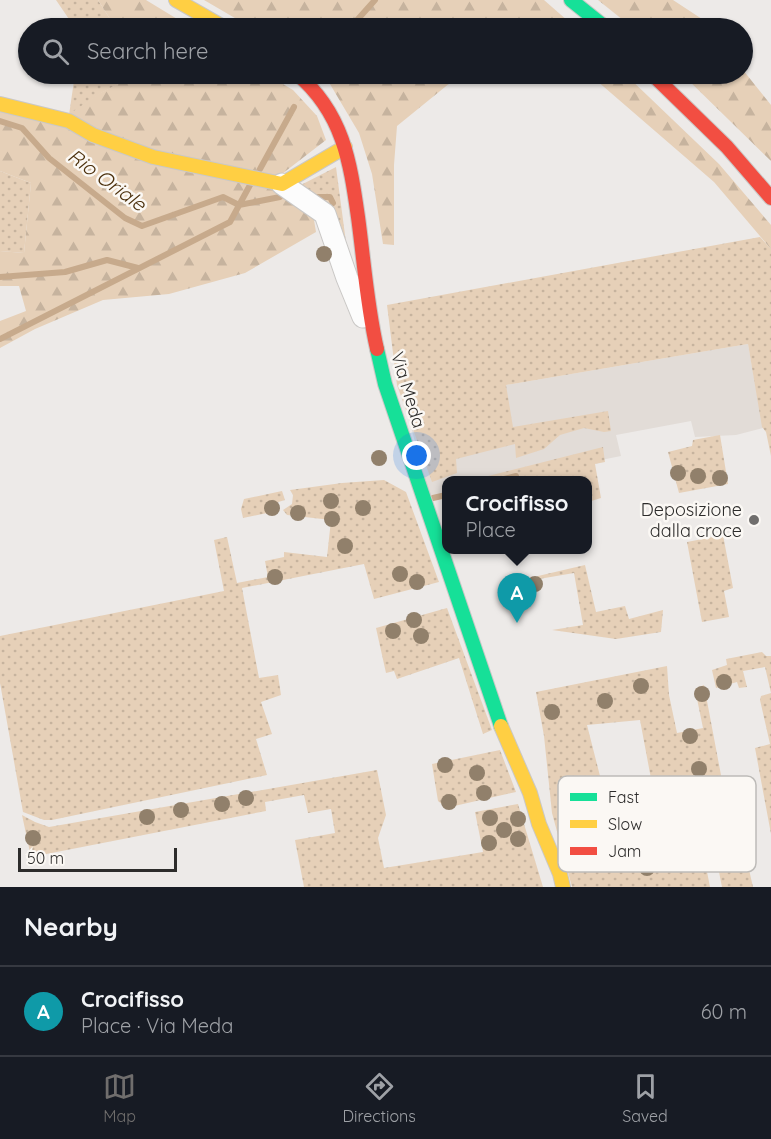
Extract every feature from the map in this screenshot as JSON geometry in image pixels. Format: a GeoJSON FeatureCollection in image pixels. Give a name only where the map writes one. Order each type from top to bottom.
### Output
{"type":"FeatureCollection","features":[{"type":"Feature","properties":{"kind":"main road"},"geometry":{"type":"LineString","coordinates":[[176,0],[208,18]]}},
{"type":"Feature","properties":{"kind":"main road"},"geometry":{"type":"LineString","coordinates":[[572,0],[594,18]]}},
{"type":"Feature","properties":{"kind":"main road","name":"Via Meda"},"geometry":{"type":"LineString","coordinates":[[309,84],[327,105],[351,167],[376,345],[385,384],[495,711],[530,793],[539,824],[558,869]]}},
{"type":"Feature","properties":{"kind":"main road"},"geometry":{"type":"LineString","coordinates":[[662,84],[728,147],[771,198]]}},
{"type":"Feature","properties":{"kind":"main road"},"geometry":{"type":"LineString","coordinates":[[0,104],[69,121],[93,135],[153,157],[274,182],[345,147]]}},
{"type":"Feature","properties":{"kind":"main road","name":"Via Meda"},"geometry":{"type":"LineString","coordinates":[[559,872],[563,887]]}},
{"type":"Feature","properties":{"kind":"street"},"geometry":{"type":"LineString","coordinates":[[274,182],[325,214],[347,278],[376,345]]}},
{"type":"Feature","properties":{"kind":"shaded area"},"geometry":{"type":"Polygon","coordinates":[[[748,344],[763,428],[736,435],[695,437],[691,421],[616,435],[621,456],[591,462],[589,476],[442,476],[442,495],[430,497],[408,416],[506,385],[748,344]]]}},
{"type":"Feature","properties":{"kind":"green space"},"geometry":{"type":"Polygon","coordinates":[[[56,0],[98,0],[109,18],[68,18],[56,0]]]}},
{"type":"Feature","properties":{"kind":"green space"},"geometry":{"type":"Polygon","coordinates":[[[98,0],[146,0],[176,18],[109,18],[98,0]]]}},
{"type":"Feature","properties":{"kind":"green space"},"geometry":{"type":"Polygon","coordinates":[[[204,0],[544,0],[565,18],[235,18],[204,0]]]}},
{"type":"Feature","properties":{"kind":"green space"},"geometry":{"type":"Polygon","coordinates":[[[598,0],[673,0],[700,18],[620,18],[598,0]]]}},
{"type":"Feature","properties":{"kind":"green space"},"geometry":{"type":"Polygon","coordinates":[[[753,82],[771,105],[771,161],[692,84],[753,82]]]}},
{"type":"Feature","properties":{"kind":"green space"},"geometry":{"type":"Polygon","coordinates":[[[74,84],[119,84],[101,93],[69,115],[74,84]]]}},
{"type":"Feature","properties":{"kind":"green space"},"geometry":{"type":"Polygon","coordinates":[[[118,84],[283,84],[293,90],[317,116],[326,140],[278,177],[313,214],[316,232],[245,273],[169,294],[103,300],[35,329],[0,348],[0,321],[26,311],[19,286],[0,286],[0,251],[24,253],[31,183],[0,171],[0,97],[68,115],[100,93],[118,84]]]}},
{"type":"Feature","properties":{"kind":"green space"},"geometry":{"type":"Polygon","coordinates":[[[330,84],[449,84],[397,126],[394,165],[394,245],[383,244],[372,174],[359,133],[330,84]]]}},
{"type":"Feature","properties":{"kind":"green space"},"geometry":{"type":"Polygon","coordinates":[[[601,84],[635,84],[719,164],[771,225],[771,249],[714,182],[601,84]]]}},
{"type":"Feature","properties":{"kind":"green space"},"geometry":{"type":"Polygon","coordinates":[[[336,167],[347,250],[293,189],[336,167]]]}},
{"type":"Feature","properties":{"kind":"green space"},"geometry":{"type":"Polygon","coordinates":[[[0,171],[31,183],[24,253],[0,251],[0,171]]]}},
{"type":"Feature","properties":{"kind":"green space"},"geometry":{"type":"Polygon","coordinates":[[[760,237],[771,249],[771,456],[766,432],[762,427],[748,344],[506,385],[513,427],[608,411],[611,431],[584,428],[560,435],[544,449],[516,458],[515,444],[456,459],[457,473],[442,476],[442,478],[432,482],[397,385],[387,305],[760,237]]]}},
{"type":"Feature","properties":{"kind":"green space"},"geometry":{"type":"Polygon","coordinates":[[[720,435],[728,484],[679,493],[668,452],[692,446],[693,440],[720,435]]]}},
{"type":"Feature","properties":{"kind":"green space"},"geometry":{"type":"Polygon","coordinates":[[[603,447],[605,462],[595,464],[601,498],[592,501],[592,476],[488,476],[603,447]]]}},
{"type":"Feature","properties":{"kind":"green space"},"geometry":{"type":"Polygon","coordinates":[[[384,480],[406,492],[439,582],[374,599],[364,564],[242,588],[259,678],[278,675],[281,695],[261,702],[272,734],[256,739],[267,775],[52,820],[44,820],[23,812],[0,683],[0,636],[224,591],[214,540],[227,537],[237,583],[268,577],[265,561],[284,557],[284,552],[327,557],[331,520],[287,515],[283,510],[292,504],[293,495],[290,490],[384,480]]]}},
{"type":"Feature","properties":{"kind":"green space"},"geometry":{"type":"Polygon","coordinates":[[[282,491],[285,500],[275,503],[272,512],[243,518],[241,509],[244,499],[282,491]]]}},
{"type":"Feature","properties":{"kind":"green space"},"geometry":{"type":"Polygon","coordinates":[[[723,535],[733,588],[724,591],[729,617],[702,622],[687,542],[723,535]]]}},
{"type":"Feature","properties":{"kind":"green space"},"geometry":{"type":"Polygon","coordinates":[[[585,565],[596,612],[625,606],[629,619],[663,610],[661,632],[616,639],[552,630],[583,625],[574,573],[539,579],[541,589],[529,591],[530,583],[538,576],[585,565]]]}},
{"type":"Feature","properties":{"kind":"green space"},"geometry":{"type":"Polygon","coordinates":[[[447,608],[492,730],[483,734],[459,658],[397,679],[394,671],[386,673],[376,628],[447,608]]]}},
{"type":"Feature","properties":{"kind":"green space"},"geometry":{"type":"Polygon","coordinates":[[[762,652],[766,656],[771,656],[771,693],[765,667],[743,671],[747,687],[739,688],[737,682],[716,688],[712,670],[727,665],[726,659],[762,652]]]}},
{"type":"Feature","properties":{"kind":"green space"},"geometry":{"type":"Polygon","coordinates":[[[667,666],[669,695],[677,733],[703,728],[695,689],[704,685],[721,776],[650,776],[640,720],[587,725],[600,776],[558,776],[558,835],[552,813],[544,736],[536,692],[667,666]]]}},
{"type":"Feature","properties":{"kind":"green space"},"geometry":{"type":"Polygon","coordinates":[[[771,693],[771,834],[755,748],[770,744],[760,700],[761,696],[771,693]]]}},
{"type":"Feature","properties":{"kind":"green space"},"geometry":{"type":"Polygon","coordinates":[[[500,750],[516,792],[450,807],[438,801],[432,764],[500,750]]]}},
{"type":"Feature","properties":{"kind":"green space"},"geometry":{"type":"Polygon","coordinates":[[[377,770],[386,815],[378,838],[384,868],[483,852],[475,812],[518,804],[543,887],[304,887],[295,840],[335,833],[331,809],[308,813],[304,795],[265,802],[266,811],[31,857],[22,815],[49,827],[377,770]]]}},
{"type":"Feature","properties":{"kind":"green space"},"geometry":{"type":"Polygon","coordinates":[[[568,872],[707,872],[710,887],[572,887],[568,872]]]}},
{"type":"Feature","properties":{"kind":"green space"},"geometry":{"type":"Polygon","coordinates":[[[719,872],[750,872],[753,887],[722,887],[719,872]]]}},
{"type":"Feature","properties":{"kind":"waterway"},"geometry":{"type":"LineString","coordinates":[[359,18],[375,0]]}},
{"type":"Feature","properties":{"kind":"waterway"},"geometry":{"type":"LineString","coordinates":[[260,169],[294,107]]}},
{"type":"Feature","properties":{"kind":"waterway","name":"Rio Oriale"},"geometry":{"type":"LineString","coordinates":[[0,121],[22,128],[49,158],[125,218],[142,226],[223,197],[239,205],[280,197]]}},
{"type":"Feature","properties":{"kind":"waterway"},"geometry":{"type":"LineString","coordinates":[[0,339],[230,222],[250,185]]}},
{"type":"Feature","properties":{"kind":"waterway"},"geometry":{"type":"LineString","coordinates":[[311,197],[330,197],[333,203]]}},
{"type":"Feature","properties":{"kind":"waterway"},"geometry":{"type":"LineString","coordinates":[[0,277],[65,272],[107,260],[138,268]]}},
{"type":"Feature","properties":{"kind":"waterway"},"geometry":{"type":"LineString","coordinates":[[433,498],[442,496]]}},
{"type":"Feature","properties":{"kind":"traffic: fast"},"geometry":{"type":"LineString","coordinates":[[571,0],[594,18]]}},
{"type":"Feature","properties":{"kind":"traffic: fast"},"geometry":{"type":"LineString","coordinates":[[377,349],[385,384],[442,552]]}},
{"type":"Feature","properties":{"kind":"traffic: fast"},"geometry":{"type":"LineString","coordinates":[[443,554],[501,726]]}},
{"type":"Feature","properties":{"kind":"traffic: slow"},"geometry":{"type":"LineString","coordinates":[[176,0],[208,18]]}},
{"type":"Feature","properties":{"kind":"traffic: slow"},"geometry":{"type":"LineString","coordinates":[[0,104],[69,121],[93,135],[153,157],[282,184],[345,147]]}},
{"type":"Feature","properties":{"kind":"traffic: slow"},"geometry":{"type":"LineString","coordinates":[[501,726],[530,793],[539,824],[558,869]]}},
{"type":"Feature","properties":{"kind":"traffic: slow"},"geometry":{"type":"LineString","coordinates":[[559,872],[563,887]]}},
{"type":"Feature","properties":{"kind":"traffic: jam"},"geometry":{"type":"LineString","coordinates":[[307,84],[325,105],[342,139],[347,157],[355,196],[368,300],[377,349]]}},
{"type":"Feature","properties":{"kind":"traffic: jam"},"geometry":{"type":"LineString","coordinates":[[662,84],[727,147],[771,198]]}},
{"type":"Feature","properties":{"kind":"place","name":"Deposizione dalla croce"},"geometry":{"type":"Point","coordinates":[754,520]}},
{"type":"Feature","properties":{"kind":"place","name":"Crocifisso"},"geometry":{"type":"Point","coordinates":[517,623]}}]}
